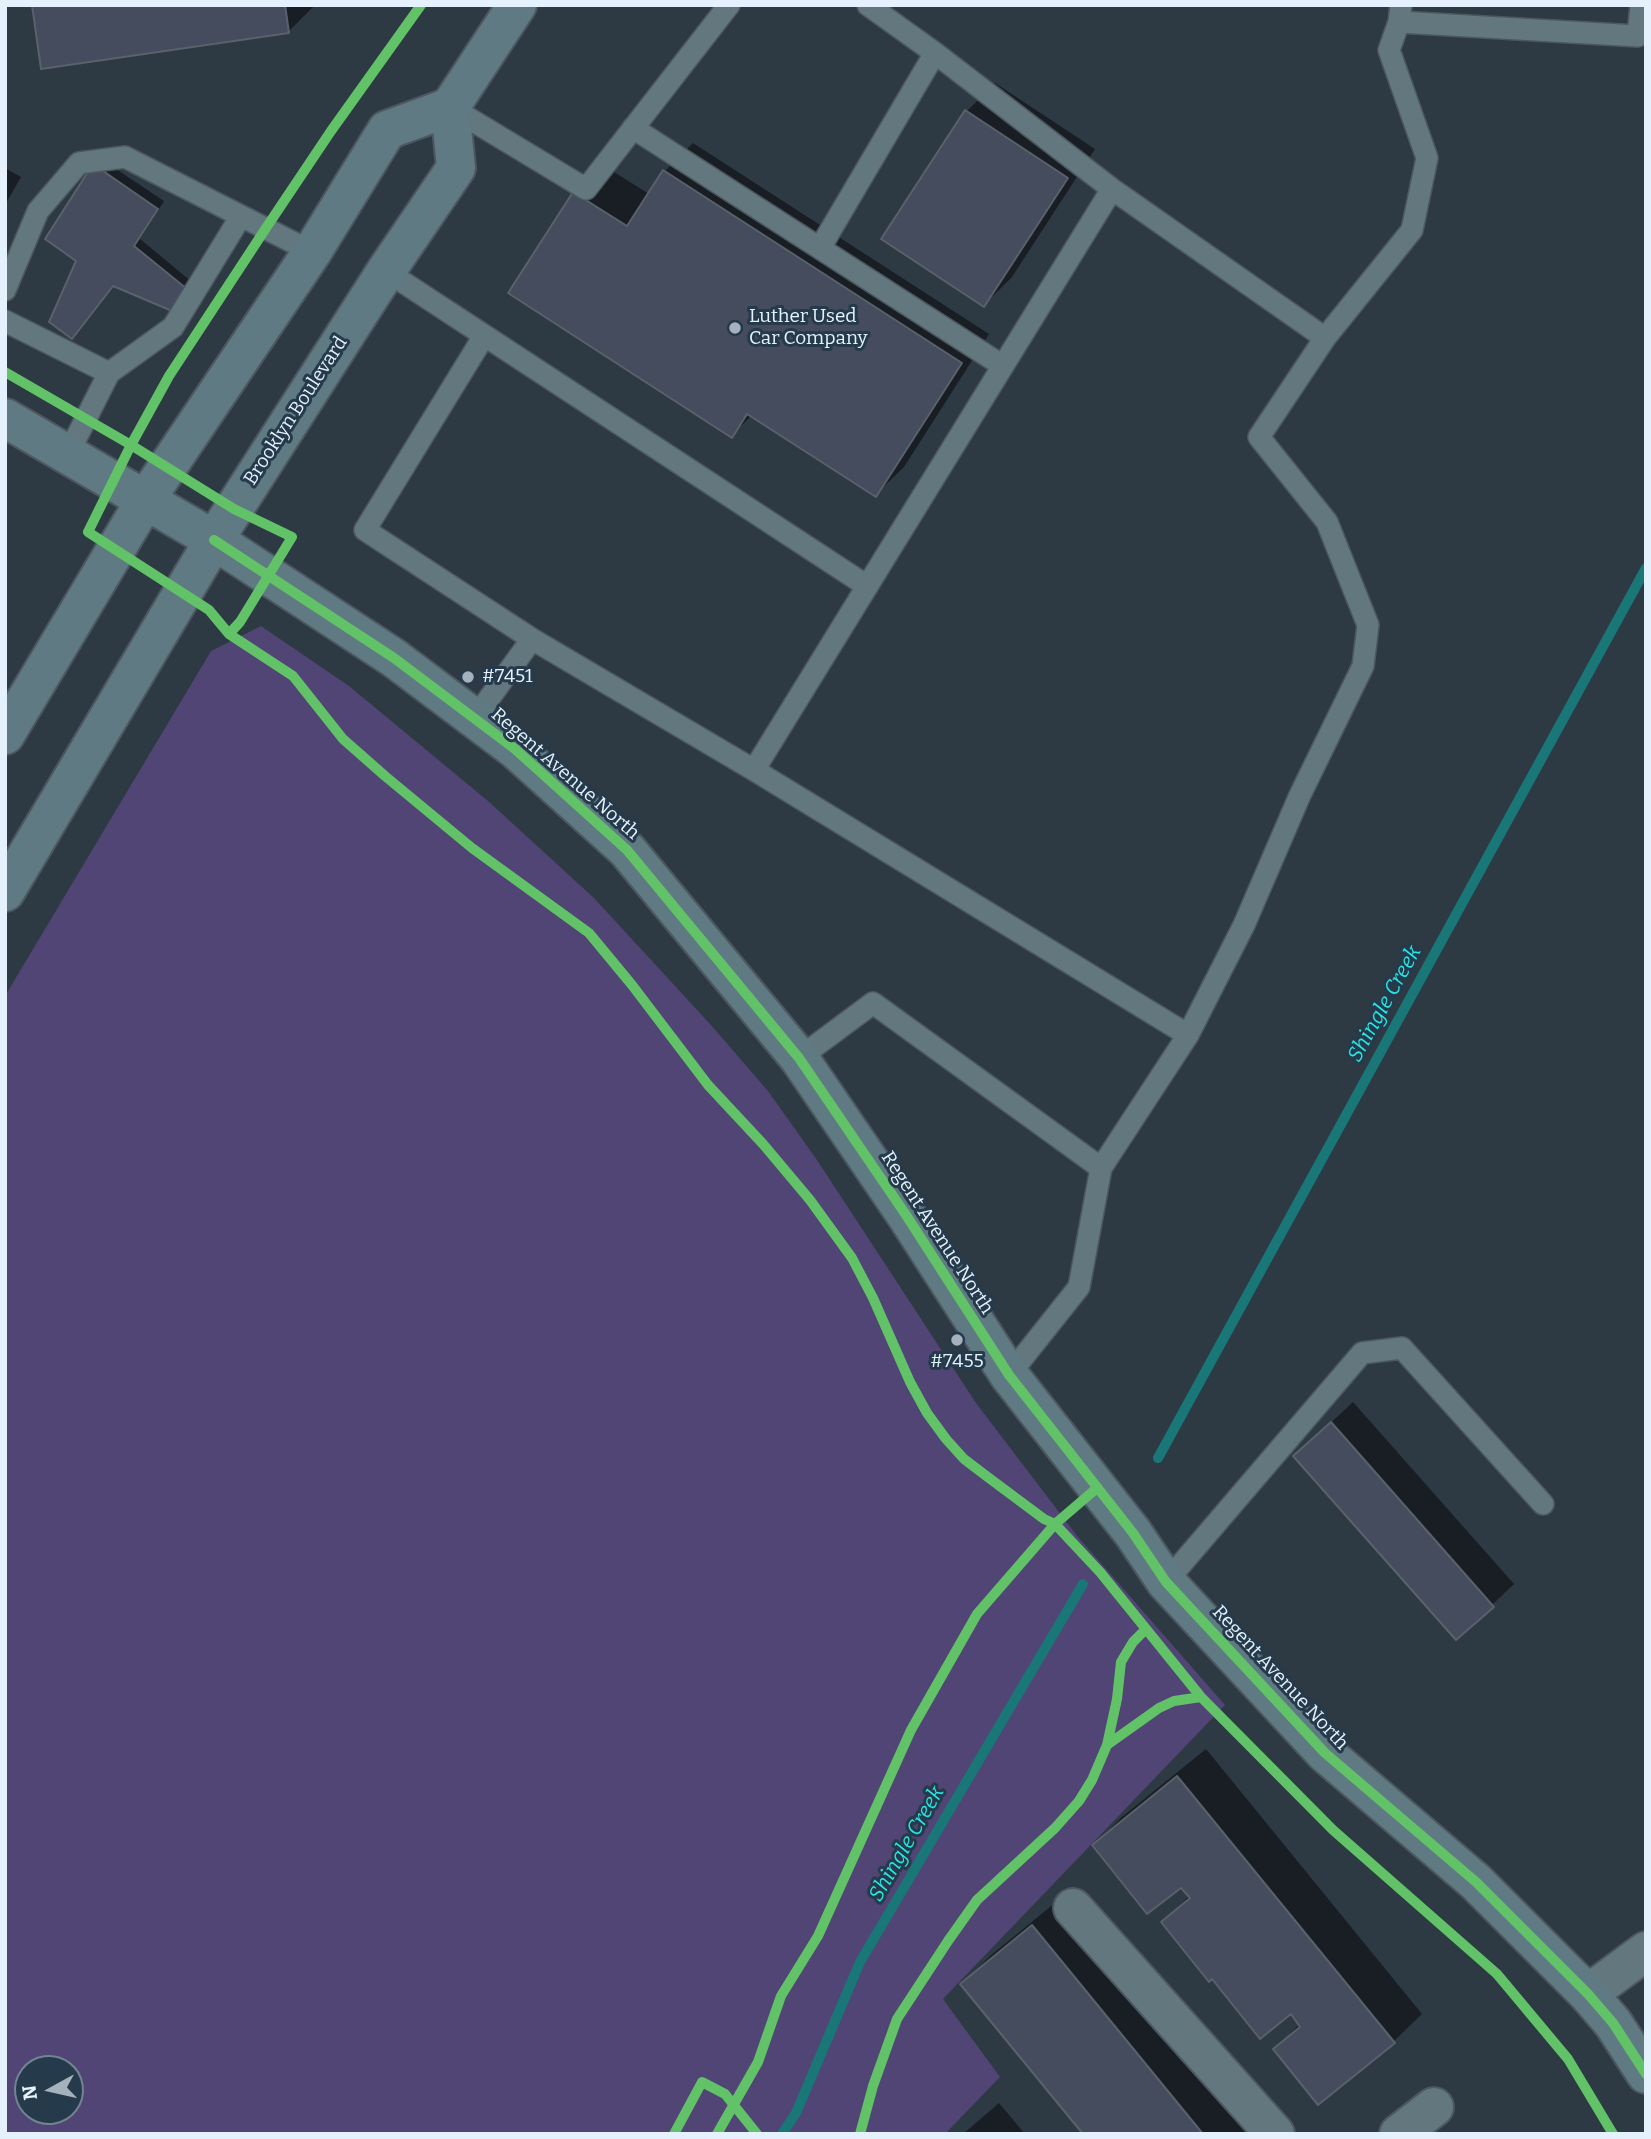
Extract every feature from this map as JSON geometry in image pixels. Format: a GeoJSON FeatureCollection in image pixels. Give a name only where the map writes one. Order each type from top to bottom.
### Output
{"type":"FeatureCollection","features":[{"type":"Feature","properties":{"kind":"street"},"geometry":{"type":"LineString","coordinates":[[5,735],[146,499],[312,252],[387,130],[450,107],[517,5]]}},
{"type":"Feature","properties":{"kind":"street","name":"Brooklyn Boulevard"},"geometry":{"type":"LineString","coordinates":[[5,892],[214,540],[386,271],[456,168],[450,107]]}},
{"type":"Feature","properties":{"kind":"street","name":"Regent Avenue North"},"geometry":{"type":"LineString","coordinates":[[5,418],[214,540],[394,658],[516,749],[627,850],[799,1058],[906,1215],[1009,1375],[1133,1532],[1167,1582],[1325,1753],[1476,1882],[1588,1994],[1613,2023],[1646,2074]]}},
{"type":"Feature","properties":{"kind":"street"},"geometry":{"type":"LineString","coordinates":[[1073,1908],[1275,2134]]}},
{"type":"Feature","properties":{"kind":"street"},"geometry":{"type":"LineString","coordinates":[[1588,1994],[1646,1951]]}},
{"type":"Feature","properties":{"kind":"street"},"geometry":{"type":"LineString","coordinates":[[1399,2134],[1434,2107]]}},
{"type":"Feature","properties":{"kind":"lane"},"geometry":{"type":"LineString","coordinates":[[450,107],[586,189],[729,5]]}},
{"type":"Feature","properties":{"kind":"lane"},"geometry":{"type":"LineString","coordinates":[[869,5],[1112,188],[1325,338]]}},
{"type":"Feature","properties":{"kind":"lane"},"geometry":{"type":"LineString","coordinates":[[1009,1375],[1079,1287],[1101,1168],[1188,1035],[1244,925],[1300,795],[1363,666],[1368,625],[1327,523],[1259,436],[1325,338],[1412,230],[1427,158],[1389,50],[1400,14],[1637,36],[1640,5]]}},
{"type":"Feature","properties":{"kind":"lane"},"geometry":{"type":"LineString","coordinates":[[820,248],[935,53]]}},
{"type":"Feature","properties":{"kind":"lane"},"geometry":{"type":"LineString","coordinates":[[633,128],[1003,366]]}},
{"type":"Feature","properties":{"kind":"lane"},"geometry":{"type":"LineString","coordinates":[[5,290],[38,211],[79,163],[125,158],[312,252]]}},
{"type":"Feature","properties":{"kind":"lane"},"geometry":{"type":"LineString","coordinates":[[754,770],[1112,188]]}},
{"type":"Feature","properties":{"kind":"lane"},"geometry":{"type":"LineString","coordinates":[[68,454],[109,373],[173,327],[241,216]]}},
{"type":"Feature","properties":{"kind":"lane"},"geometry":{"type":"LineString","coordinates":[[386,271],[867,586]]}},
{"type":"Feature","properties":{"kind":"lane"},"geometry":{"type":"LineString","coordinates":[[5,321],[109,373]]}},
{"type":"Feature","properties":{"kind":"lane"},"geometry":{"type":"LineString","coordinates":[[484,336],[365,530],[532,639],[754,770],[1188,1035]]}},
{"type":"Feature","properties":{"kind":"lane"},"geometry":{"type":"LineString","coordinates":[[475,718],[532,639]]}},
{"type":"Feature","properties":{"kind":"lane"},"geometry":{"type":"LineString","coordinates":[[799,1058],[873,1003],[1101,1168]]}},
{"type":"Feature","properties":{"kind":"lane"},"geometry":{"type":"LineString","coordinates":[[1167,1582],[1362,1353],[1402,1348],[1544,1504]]}},
{"type":"Feature","properties":{"kind":"shaded area"},"geometry":{"type":"Polygon","coordinates":[[[261,626],[349,686],[488,801],[594,898],[768,1091],[817,1160],[976,1403],[1078,1537],[1225,1705],[943,1999],[1000,2077],[945,2134],[5,2134],[5,996],[211,651],[261,626]]]}},
{"type":"Feature","properties":{"kind":"building"},"geometry":{"type":"Polygon","coordinates":[[[32,5],[285,5],[289,33],[41,69],[32,5]]]}},
{"type":"Feature","properties":{"kind":"building"},"geometry":{"type":"Polygon","coordinates":[[[965,110],[1068,178],[984,307],[881,239],[965,110]]]}},
{"type":"Feature","properties":{"kind":"building"},"geometry":{"type":"Polygon","coordinates":[[[93,164],[158,209],[134,246],[187,289],[172,311],[113,286],[72,339],[49,322],[76,261],[45,239],[93,164]]]}},
{"type":"Feature","properties":{"kind":"building","name":"Luther Used Car Company"},"geometry":{"type":"Polygon","coordinates":[[[663,170],[962,363],[876,497],[747,414],[732,438],[508,293],[573,192],[627,226],[663,170]]]}},
{"type":"Feature","properties":{"kind":"building"},"geometry":{"type":"Polygon","coordinates":[[[1331,1422],[1494,1607],[1456,1640],[1293,1456],[1331,1422]]]}},
{"type":"Feature","properties":{"kind":"building"},"geometry":{"type":"Polygon","coordinates":[[[1177,1776],[1395,2043],[1318,2105],[1273,2049],[1300,2027],[1291,2014],[1260,2039],[1212,1979],[1209,1982],[1161,1922],[1190,1898],[1181,1888],[1147,1914],[1092,1845],[1177,1776]]]}},
{"type":"Feature","properties":{"kind":"building"},"geometry":{"type":"Polygon","coordinates":[[[1032,1925],[1203,2134],[1083,2134],[960,1984],[1032,1925]]]}},
{"type":"Feature","properties":{"kind":"waterway","name":"Shingle Creek"},"geometry":{"type":"LineString","coordinates":[[1158,1458],[1646,568]]}},
{"type":"Feature","properties":{"kind":"waterway","name":"Shingle Creek"},"geometry":{"type":"LineString","coordinates":[[782,2134],[796,2113],[860,1962],[1083,1584]]}},
{"type":"Feature","properties":{"kind":"cycle path"},"geometry":{"type":"LineString","coordinates":[[5,372],[131,445],[169,376],[266,228],[421,5]]}},
{"type":"Feature","properties":{"kind":"cycle path"},"geometry":{"type":"LineString","coordinates":[[229,634],[240,622],[292,537],[234,509],[131,445],[88,532],[209,610],[229,634],[293,676],[343,739],[385,776],[472,848],[589,933],[708,1085],[810,1200],[852,1258],[910,1382],[927,1413],[946,1439],[964,1459],[1044,1519],[1055,1524],[1100,1572],[1201,1697],[1333,1830],[1497,1974],[1568,2059],[1613,2134]]}},
{"type":"Feature","properties":{"kind":"cycle path"},"geometry":{"type":"LineString","coordinates":[[214,540],[394,658],[515,749],[627,850],[799,1058],[906,1215],[1009,1375],[1133,1533],[1166,1582],[1325,1753],[1476,1882],[1588,1994],[1613,2023],[1646,2074]]}},
{"type":"Feature","properties":{"kind":"cycle path"},"geometry":{"type":"LineString","coordinates":[[717,2134],[758,2062],[781,1996],[818,1936],[911,1730],[977,1614],[1055,1524],[1097,1488]]}},
{"type":"Feature","properties":{"kind":"cycle path"},"geometry":{"type":"LineString","coordinates":[[860,2134],[873,2086],[897,2019],[948,1941],[977,1900],[1055,1828],[1079,1801],[1092,1780],[1107,1745],[1117,1699],[1121,1662],[1133,1642],[1146,1629]]}},
{"type":"Feature","properties":{"kind":"cycle path"},"geometry":{"type":"LineString","coordinates":[[1107,1745],[1159,1708],[1174,1701],[1201,1697]]}},
{"type":"Feature","properties":{"kind":"cycle path"},"geometry":{"type":"LineString","coordinates":[[674,2134],[702,2082],[725,2094],[757,2134]]}},
{"type":"Feature","properties":{"kind":"place","name":"Luther Used Car Company"},"geometry":{"type":"Point","coordinates":[735,328]}},
{"type":"Feature","properties":{"kind":"place","name":"#7451"},"geometry":{"type":"Point","coordinates":[468,677]}},
{"type":"Feature","properties":{"kind":"place","name":"#7455"},"geometry":{"type":"Point","coordinates":[957,1340]}}]}
